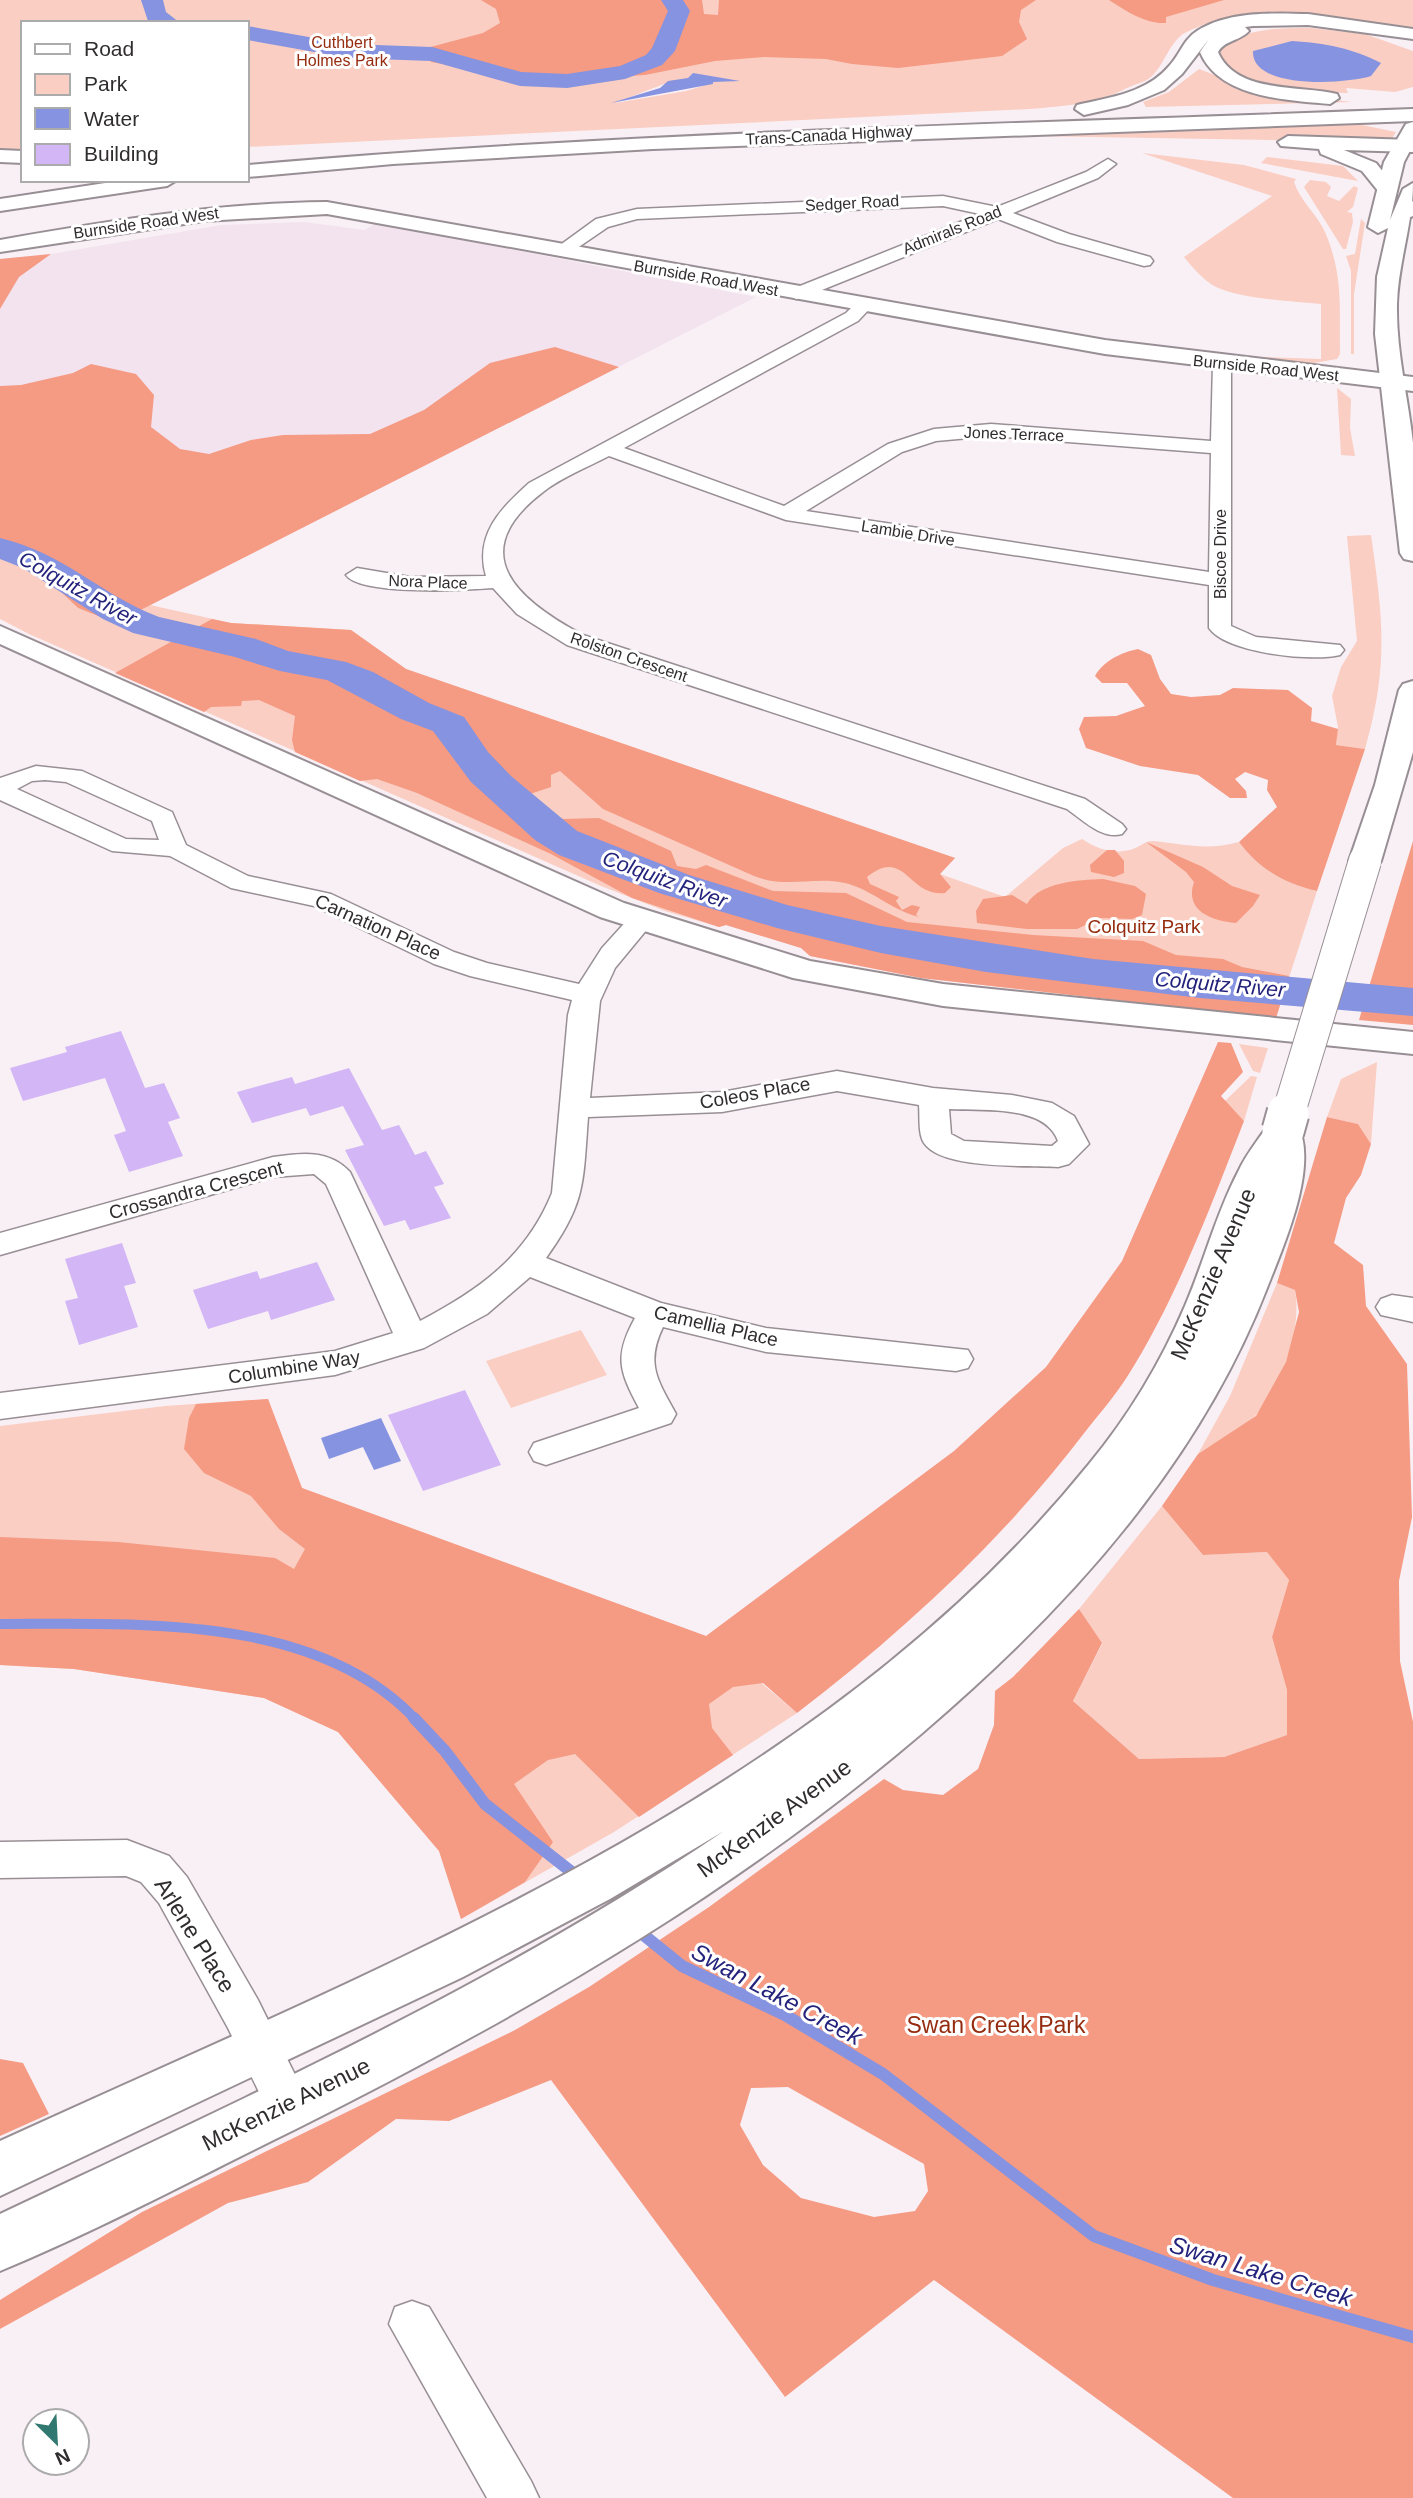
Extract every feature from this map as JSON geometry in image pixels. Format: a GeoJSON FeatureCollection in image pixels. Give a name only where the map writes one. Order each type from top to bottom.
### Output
{"type":"FeatureCollection","features":[{"type":"Feature","properties":{"kind":"main road"},"geometry":{"type":"LineString","coordinates":[[897,125],[1062,112],[1110,104],[1144,94],[1176,70],[1195,41],[1207,33],[1238,24],[1313,20],[1413,34]]}},
{"type":"Feature","properties":{"kind":"main road"},"geometry":{"type":"LineString","coordinates":[[1413,47],[1384,36],[1344,28],[1281,26],[1226,36],[1216,41],[1209,52],[1211,61],[1223,73],[1278,92],[1348,99],[1413,98]]}},
{"type":"Feature","properties":{"kind":"main road","name":"Trans-Canada Highway"},"geometry":{"type":"LineString","coordinates":[[253,153],[1413,106]]}},
{"type":"Feature","properties":{"kind":"main road","name":"Trans-Canada Highway"},"geometry":{"type":"LineString","coordinates":[[248,171],[444,154],[751,138],[1413,114]]}},
{"type":"Feature","properties":{"kind":"main road"},"geometry":{"type":"LineString","coordinates":[[1386,188],[1378,175],[1348,156],[1274,142],[1410,137],[1386,188],[1377,231],[1390,247]]}},
{"type":"Feature","properties":{"kind":"main road"},"geometry":{"type":"LineString","coordinates":[[751,138],[1240,141]]}},
{"type":"Feature","properties":{"kind":"main road"},"geometry":{"type":"LineString","coordinates":[[0,156],[21,157]]}},
{"type":"Feature","properties":{"kind":"main road"},"geometry":{"type":"LineString","coordinates":[[0,205],[154,182]]}},
{"type":"Feature","properties":{"kind":"main road"},"geometry":{"type":"LineString","coordinates":[[1413,189],[1408,211],[1390,247],[1386,289],[1401,383],[1398,424],[1413,553]]}},
{"type":"Feature","properties":{"kind":"main road","name":"Burnside Road West"},"geometry":{"type":"LineString","coordinates":[[0,246],[152,221],[279,208],[366,213],[796,294],[1222,363],[1401,383]]}},
{"type":"Feature","properties":{"kind":"main road"},"geometry":{"type":"LineString","coordinates":[[0,634],[108,686],[640,922],[804,971],[943,995],[1413,1043]]}},
{"type":"Feature","properties":{"kind":"main road","name":"McKenzie Avenue"},"geometry":{"type":"LineString","coordinates":[[0,2169],[260,2048],[535,1912],[639,1856],[745,1793],[865,1709],[930,1654],[1050,1539],[1126,1446],[1185,1350],[1201,1316],[1256,1170],[1283,1131],[1390,785],[1413,690]]}},
{"type":"Feature","properties":{"kind":"main road","name":"McKenzie Avenue"},"geometry":{"type":"LineString","coordinates":[[0,2243],[287,2104],[512,1989],[678,1887],[829,1781],[940,1691],[1030,1607],[1126,1499],[1189,1408],[1250,1282],[1285,1179],[1283,1131]]}},
{"type":"Feature","properties":{"kind":"street","name":"Admirals Road"},"geometry":{"type":"LineString","coordinates":[[796,294],[1092,175],[1108,164]]}},
{"type":"Feature","properties":{"kind":"street","name":"Sedger Road"},"geometry":{"type":"LineString","coordinates":[[561,251],[602,223],[659,212],[919,200],[967,204],[1063,238],[1144,261]]}},
{"type":"Feature","properties":{"kind":"street"},"geometry":{"type":"LineString","coordinates":[[498,581],[492,549],[503,518],[536,486],[852,317],[864,305]]}},
{"type":"Feature","properties":{"kind":"street","name":"Biscoe Drive"},"geometry":{"type":"LineString","coordinates":[[1222,363],[1220,628],[1228,636],[1244,642],[1332,650]]}},
{"type":"Feature","properties":{"kind":"street","name":"Jones Terrace"},"geometry":{"type":"LineString","coordinates":[[786,514],[895,448],[934,435],[991,430],[1220,448]]}},
{"type":"Feature","properties":{"kind":"street","name":"Lambie Drive"},"geometry":{"type":"LineString","coordinates":[[607,448],[786,514],[1220,580]]}},
{"type":"Feature","properties":{"kind":"street","name":"Nora Place"},"geometry":{"type":"LineString","coordinates":[[358,575],[392,584],[462,585],[498,581]]}},
{"type":"Feature","properties":{"kind":"street","name":"Rolston Crescent"},"geometry":{"type":"LineString","coordinates":[[498,581],[531,616],[575,640],[1076,804],[1113,830]]}},
{"type":"Feature","properties":{"kind":"street","name":"Carnation Place"},"geometry":{"type":"LineString","coordinates":[[175,849],[163,817],[73,776],[58,772],[25,775],[3,787],[3,792],[121,846],[175,849],[240,882],[322,900],[444,958],[490,972],[586,994]]}},
{"type":"Feature","properties":{"kind":"street","name":"Columbine Way"},"geometry":{"type":"LineString","coordinates":[[0,1406],[335,1363],[412,1339],[476,1306],[526,1264],[555,1223],[567,1193],[586,994],[605,960],[640,922]]}},
{"type":"Feature","properties":{"kind":"street","name":"Coleos Place"},"geometry":{"type":"LineString","coordinates":[[576,1108],[722,1102],[837,1081],[867,1084],[933,1098]]}},
{"type":"Feature","properties":{"kind":"street","name":"Crossandra Crescent"},"geometry":{"type":"LineString","coordinates":[[0,1244],[273,1167],[318,1163],[332,1168],[339,1179],[412,1339]]}},
{"type":"Feature","properties":{"kind":"street","name":"Camellia Place"},"geometry":{"type":"LineString","coordinates":[[526,1264],[654,1313],[766,1340],[956,1359]]}},
{"type":"Feature","properties":{"kind":"street"},"geometry":{"type":"LineString","coordinates":[[546,1452],[659,1414],[637,1373],[635,1357],[638,1340],[654,1313]]}},
{"type":"Feature","properties":{"kind":"street","name":"Arlene Place"},"geometry":{"type":"LineString","coordinates":[[0,1860],[127,1858],[155,1869],[173,1890],[260,2048],[287,2104]]}},
{"type":"Feature","properties":{"kind":"street"},"geometry":{"type":"LineString","coordinates":[[412,2324],[514,2498]]}},
{"type":"Feature","properties":{"kind":"shaded area"},"geometry":{"type":"Polygon","coordinates":[[[304,222],[365,230],[376,223],[756,297],[115,623],[43,575],[0,553],[0,259],[51,254],[221,225],[304,222]]]}},
{"type":"Feature","properties":{"kind":"green space","name":"Cuthbert Holmes Park"},"geometry":{"type":"Polygon","coordinates":[[[0,0],[1413,0],[1413,30],[1296,15],[1235,17],[1207,24],[1178,38],[1156,72],[1148,79],[1104,98],[1068,105],[248,147],[248,21],[21,21],[21,152],[0,150],[0,0]],[[712,83],[664,84],[615,103],[686,91],[712,83]]]}},
{"type":"Feature","properties":{"kind":"green space"},"geometry":{"type":"Polygon","coordinates":[[[481,0],[702,0],[704,14],[718,15],[719,0],[1036,0],[1021,10],[1019,22],[1027,39],[1002,56],[898,68],[826,59],[764,57],[715,61],[645,75],[543,81],[431,62],[423,49],[483,33],[500,23],[496,9],[481,0]]]}},
{"type":"Feature","properties":{"kind":"green space"},"geometry":{"type":"Polygon","coordinates":[[[1109,0],[1224,0],[1166,17],[1166,23],[1158,23],[1143,19],[1109,0]]]}},
{"type":"Feature","properties":{"kind":"green space"},"geometry":{"type":"Polygon","coordinates":[[[1311,28],[1365,34],[1413,51],[1413,87],[1395,92],[1346,88],[1348,93],[1279,89],[1246,79],[1220,58],[1220,50],[1229,42],[1251,33],[1311,28]]]}},
{"type":"Feature","properties":{"kind":"green space"},"geometry":{"type":"Polygon","coordinates":[[[1199,69],[1254,90],[1352,102],[1146,107],[1143,102],[1169,92],[1199,69]]]}},
{"type":"Feature","properties":{"kind":"green space"},"geometry":{"type":"Polygon","coordinates":[[[1398,120],[1397,123],[1362,125],[1396,132],[1391,140],[1382,142],[979,135],[1398,120]]]}},
{"type":"Feature","properties":{"kind":"green space"},"geometry":{"type":"Polygon","coordinates":[[[1142,153],[1244,165],[1296,179],[1294,182],[1297,189],[1325,232],[1335,263],[1340,307],[1340,354],[1337,359],[1308,364],[1233,356],[1321,359],[1321,304],[1239,294],[1216,287],[1203,277],[1184,257],[1272,196],[1142,153]]]}},
{"type":"Feature","properties":{"kind":"green space"},"geometry":{"type":"Polygon","coordinates":[[[1267,157],[1343,166],[1358,181],[1261,163],[1267,157]]]}},
{"type":"Feature","properties":{"kind":"green space"},"geometry":{"type":"Polygon","coordinates":[[[1310,180],[1326,182],[1331,187],[1327,196],[1339,201],[1354,186],[1358,188],[1353,207],[1347,212],[1352,213],[1353,222],[1346,249],[1343,249],[1304,187],[1310,180]]]}},
{"type":"Feature","properties":{"kind":"green space"},"geometry":{"type":"Polygon","coordinates":[[[1361,219],[1365,223],[1354,294],[1354,354],[1351,354],[1351,271],[1346,256],[1355,254],[1361,219]]]}},
{"type":"Feature","properties":{"kind":"green space"},"geometry":{"type":"Polygon","coordinates":[[[51,254],[19,277],[0,309],[0,259],[51,254]]]}},
{"type":"Feature","properties":{"kind":"green space"},"geometry":{"type":"Polygon","coordinates":[[[555,347],[619,367],[115,623],[78,608],[43,575],[0,553],[0,386],[21,385],[73,373],[91,364],[136,374],[154,395],[151,427],[180,449],[209,454],[251,440],[283,435],[370,434],[424,410],[490,363],[555,347]]]}},
{"type":"Feature","properties":{"kind":"green space"},"geometry":{"type":"Polygon","coordinates":[[[1337,388],[1351,399],[1350,428],[1355,456],[1341,455],[1337,388]]]}},
{"type":"Feature","properties":{"kind":"green space"},"geometry":{"type":"Polygon","coordinates":[[[1371,535],[1382,642],[1378,692],[1365,749],[1336,745],[1338,727],[1332,696],[1341,667],[1357,641],[1347,536],[1371,535]]]}},
{"type":"Feature","properties":{"kind":"green space","name":"Colquitz Park"},"geometry":{"type":"Polygon","coordinates":[[[0,553],[43,575],[78,608],[114,623],[150,605],[231,623],[351,630],[406,669],[955,858],[940,874],[1005,897],[1063,848],[1082,839],[1093,846],[1113,851],[1133,849],[1150,841],[1206,846],[1239,842],[1255,860],[1273,874],[1317,891],[1276,1018],[921,978],[810,956],[801,948],[726,925],[719,927],[665,911],[601,886],[29,634],[0,619],[0,553]]]}},
{"type":"Feature","properties":{"kind":"green space","name":"Colquitz Park"},"geometry":{"type":"Polygon","coordinates":[[[212,619],[231,623],[351,630],[406,669],[955,858],[940,874],[951,887],[945,893],[923,888],[899,869],[890,867],[880,869],[867,877],[870,884],[899,897],[896,901],[902,910],[912,905],[920,907],[916,915],[919,917],[899,910],[864,890],[845,883],[778,882],[754,876],[603,809],[560,771],[551,775],[551,787],[527,795],[536,806],[563,819],[599,818],[671,851],[677,866],[696,869],[706,865],[773,891],[846,893],[907,922],[1033,935],[1143,941],[1176,955],[1223,959],[1242,967],[1289,976],[1276,1018],[921,978],[810,956],[801,948],[726,925],[719,927],[632,898],[551,854],[417,793],[377,779],[360,781],[295,752],[292,740],[295,716],[259,700],[242,701],[241,706],[211,707],[204,712],[115,673],[212,619]]]}},
{"type":"Feature","properties":{"kind":"green space"},"geometry":{"type":"Polygon","coordinates":[[[1138,649],[1151,655],[1160,679],[1171,694],[1191,697],[1220,695],[1233,688],[1288,690],[1312,708],[1311,721],[1338,729],[1336,745],[1365,749],[1317,891],[1273,874],[1255,860],[1239,842],[1277,807],[1267,790],[1268,780],[1245,772],[1235,779],[1246,791],[1247,798],[1230,798],[1198,775],[1140,766],[1086,748],[1079,729],[1084,717],[1116,716],[1145,706],[1127,683],[1102,683],[1095,676],[1114,658],[1138,649]]]}},
{"type":"Feature","properties":{"kind":"green space"},"geometry":{"type":"Polygon","coordinates":[[[1413,841],[1413,1025],[1359,1020],[1413,841]]]}},
{"type":"Feature","properties":{"kind":"green space"},"geometry":{"type":"Polygon","coordinates":[[[1146,842],[1203,867],[1232,886],[1260,895],[1236,923],[1210,917],[1202,913],[1193,900],[1194,882],[1186,872],[1146,842]]]}},
{"type":"Feature","properties":{"kind":"green space"},"geometry":{"type":"Polygon","coordinates":[[[1107,850],[1115,850],[1124,861],[1124,873],[1114,877],[1091,872],[1090,865],[1107,850]]]}},
{"type":"Feature","properties":{"kind":"green space"},"geometry":{"type":"Polygon","coordinates":[[[1103,879],[1135,886],[1146,894],[1142,915],[1132,919],[1100,918],[1077,929],[1027,929],[977,923],[976,911],[983,899],[1012,895],[1027,904],[1041,891],[1050,887],[1103,879]]]}},
{"type":"Feature","properties":{"kind":"green space"},"geometry":{"type":"Polygon","coordinates":[[[1218,1042],[1231,1043],[1243,1072],[1221,1096],[1244,1121],[1192,1252],[1162,1316],[1127,1377],[1053,1472],[986,1547],[914,1617],[797,1713],[763,1683],[733,1687],[709,1704],[712,1728],[733,1755],[639,1817],[575,1754],[548,1760],[514,1784],[553,1842],[525,1882],[461,1919],[439,1851],[338,1732],[264,1698],[74,1669],[0,1665],[0,1537],[118,1542],[275,1558],[294,1569],[305,1549],[279,1529],[251,1496],[204,1473],[184,1449],[189,1418],[196,1404],[268,1399],[302,1488],[706,1636],[954,1451],[1046,1367],[1122,1261],[1218,1042]]]}},
{"type":"Feature","properties":{"kind":"green space"},"geometry":{"type":"Polygon","coordinates":[[[1239,1044],[1268,1048],[1260,1073],[1253,1071],[1239,1044]]]}},
{"type":"Feature","properties":{"kind":"green space"},"geometry":{"type":"Polygon","coordinates":[[[1377,1062],[1371,1144],[1358,1124],[1327,1117],[1341,1079],[1377,1062]]]}},
{"type":"Feature","properties":{"kind":"green space"},"geometry":{"type":"Polygon","coordinates":[[[1251,1076],[1257,1077],[1244,1121],[1225,1101],[1251,1076]]]}},
{"type":"Feature","properties":{"kind":"green space","name":"Swan Creek Park"},"geometry":{"type":"Polygon","coordinates":[[[1327,1117],[1358,1124],[1371,1144],[1361,1175],[1346,1198],[1334,1243],[1363,1265],[1366,1306],[1407,1364],[1412,1517],[1399,1581],[1400,1661],[1413,1722],[1413,2498],[1233,2498],[934,2280],[785,2397],[551,2080],[449,2121],[396,2119],[308,2182],[228,2203],[0,2329],[0,2300],[142,2212],[515,2030],[589,1987],[709,1907],[884,1779],[903,1790],[943,1795],[978,1769],[994,1725],[995,1691],[1013,1677],[1079,1609],[1102,1643],[1073,1701],[1139,1759],[1224,1757],[1287,1735],[1287,1690],[1272,1637],[1289,1580],[1267,1552],[1203,1555],[1162,1506],[1198,1454],[1256,1416],[1286,1362],[1299,1312],[1295,1290],[1277,1283],[1327,1117]],[[788,2087],[751,2088],[740,2125],[763,2165],[801,2198],[874,2217],[915,2211],[928,2191],[924,2164],[788,2087]]]}},
{"type":"Feature","properties":{"kind":"green space"},"geometry":{"type":"Polygon","coordinates":[[[1277,1283],[1295,1290],[1296,1306],[1293,1339],[1282,1372],[1266,1402],[1251,1420],[1198,1454],[1230,1396],[1277,1283]]]}},
{"type":"Feature","properties":{"kind":"green space"},"geometry":{"type":"Polygon","coordinates":[[[581,1330],[607,1375],[511,1408],[486,1361],[581,1330]]]}},
{"type":"Feature","properties":{"kind":"green space"},"geometry":{"type":"Polygon","coordinates":[[[268,1399],[302,1488],[706,1636],[797,1713],[614,1832],[461,1919],[439,1851],[338,1732],[264,1698],[74,1669],[0,1665],[0,1426],[165,1406],[268,1399]]]}},
{"type":"Feature","properties":{"kind":"green space"},"geometry":{"type":"Polygon","coordinates":[[[1162,1506],[1203,1555],[1268,1552],[1289,1580],[1272,1637],[1287,1690],[1287,1735],[1224,1757],[1139,1759],[1073,1701],[1102,1644],[1079,1609],[1162,1506]]]}},
{"type":"Feature","properties":{"kind":"green space"},"geometry":{"type":"Polygon","coordinates":[[[0,2059],[23,2063],[49,2114],[0,2136],[0,2059]]]}},
{"type":"Feature","properties":{"kind":"water"},"geometry":{"type":"Polygon","coordinates":[[[1292,41],[1338,47],[1381,63],[1371,76],[1322,82],[1283,78],[1256,64],[1253,51],[1292,41]]]}},
{"type":"Feature","properties":{"kind":"water"},"geometry":{"type":"Polygon","coordinates":[[[693,73],[740,81],[713,82],[611,103],[660,88],[668,81],[688,78],[693,73]]]}},
{"type":"Feature","properties":{"kind":"water"},"geometry":{"type":"Polygon","coordinates":[[[381,1418],[401,1461],[374,1470],[363,1447],[329,1459],[321,1438],[381,1418]]]}},
{"type":"Feature","properties":{"kind":"building"},"geometry":{"type":"Polygon","coordinates":[[[121,1031],[145,1088],[164,1083],[180,1118],[168,1122],[183,1156],[129,1172],[114,1135],[126,1131],[105,1078],[23,1101],[10,1068],[67,1052],[65,1047],[121,1031]]]}},
{"type":"Feature","properties":{"kind":"building"},"geometry":{"type":"Polygon","coordinates":[[[349,1068],[382,1130],[399,1125],[415,1155],[426,1151],[444,1184],[434,1187],[451,1218],[410,1230],[405,1220],[384,1226],[345,1150],[364,1145],[343,1106],[310,1116],[306,1108],[252,1123],[237,1092],[292,1077],[295,1084],[349,1068]]]}},
{"type":"Feature","properties":{"kind":"building"},"geometry":{"type":"Polygon","coordinates":[[[122,1243],[136,1283],[124,1286],[138,1327],[79,1345],[65,1301],[78,1298],[65,1259],[122,1243]]]}},
{"type":"Feature","properties":{"kind":"building"},"geometry":{"type":"Polygon","coordinates":[[[317,1262],[335,1300],[271,1320],[268,1311],[208,1329],[193,1290],[257,1271],[260,1279],[317,1262]]]}},
{"type":"Feature","properties":{"kind":"building"},"geometry":{"type":"Polygon","coordinates":[[[465,1390],[501,1465],[423,1491],[388,1415],[465,1390]]]}},
{"type":"Feature","properties":{"kind":"waterway","name":"Colquitz River"},"geometry":{"type":"LineString","coordinates":[[152,0],[156,16],[165,21]]}},
{"type":"Feature","properties":{"kind":"waterway","name":"Colquitz River"},"geometry":{"type":"LineString","coordinates":[[248,33],[348,51],[432,54],[520,79],[567,81],[625,72],[654,60],[663,51],[679,11],[672,0]]}},
{"type":"Feature","properties":{"kind":"waterway","name":"Colquitz River"},"geometry":{"type":"LineString","coordinates":[[0,548],[18,553],[52,569],[100,602],[133,620],[185,636],[243,647],[280,660],[340,672],[415,711],[446,723],[454,729],[472,759],[485,773],[549,831],[574,846],[674,884],[777,915],[881,939],[986,958],[1093,973],[1413,1002]]}},
{"type":"Feature","properties":{"kind":"waterway","name":"Swan Lake Creek"},"geometry":{"type":"LineString","coordinates":[[0,1624],[164,1626],[221,1632],[276,1643],[328,1660],[375,1685],[415,1719]]}},
{"type":"Feature","properties":{"kind":"waterway","name":"Swan Lake Creek"},"geometry":{"type":"LineString","coordinates":[[415,1719],[445,1751],[485,1804],[578,1877]]}},
{"type":"Feature","properties":{"kind":"waterway","name":"Swan Lake Creek"},"geometry":{"type":"LineString","coordinates":[[635,1928],[682,1966],[785,2015],[883,2074],[1094,2236],[1213,2280],[1413,2337]]}}]}
